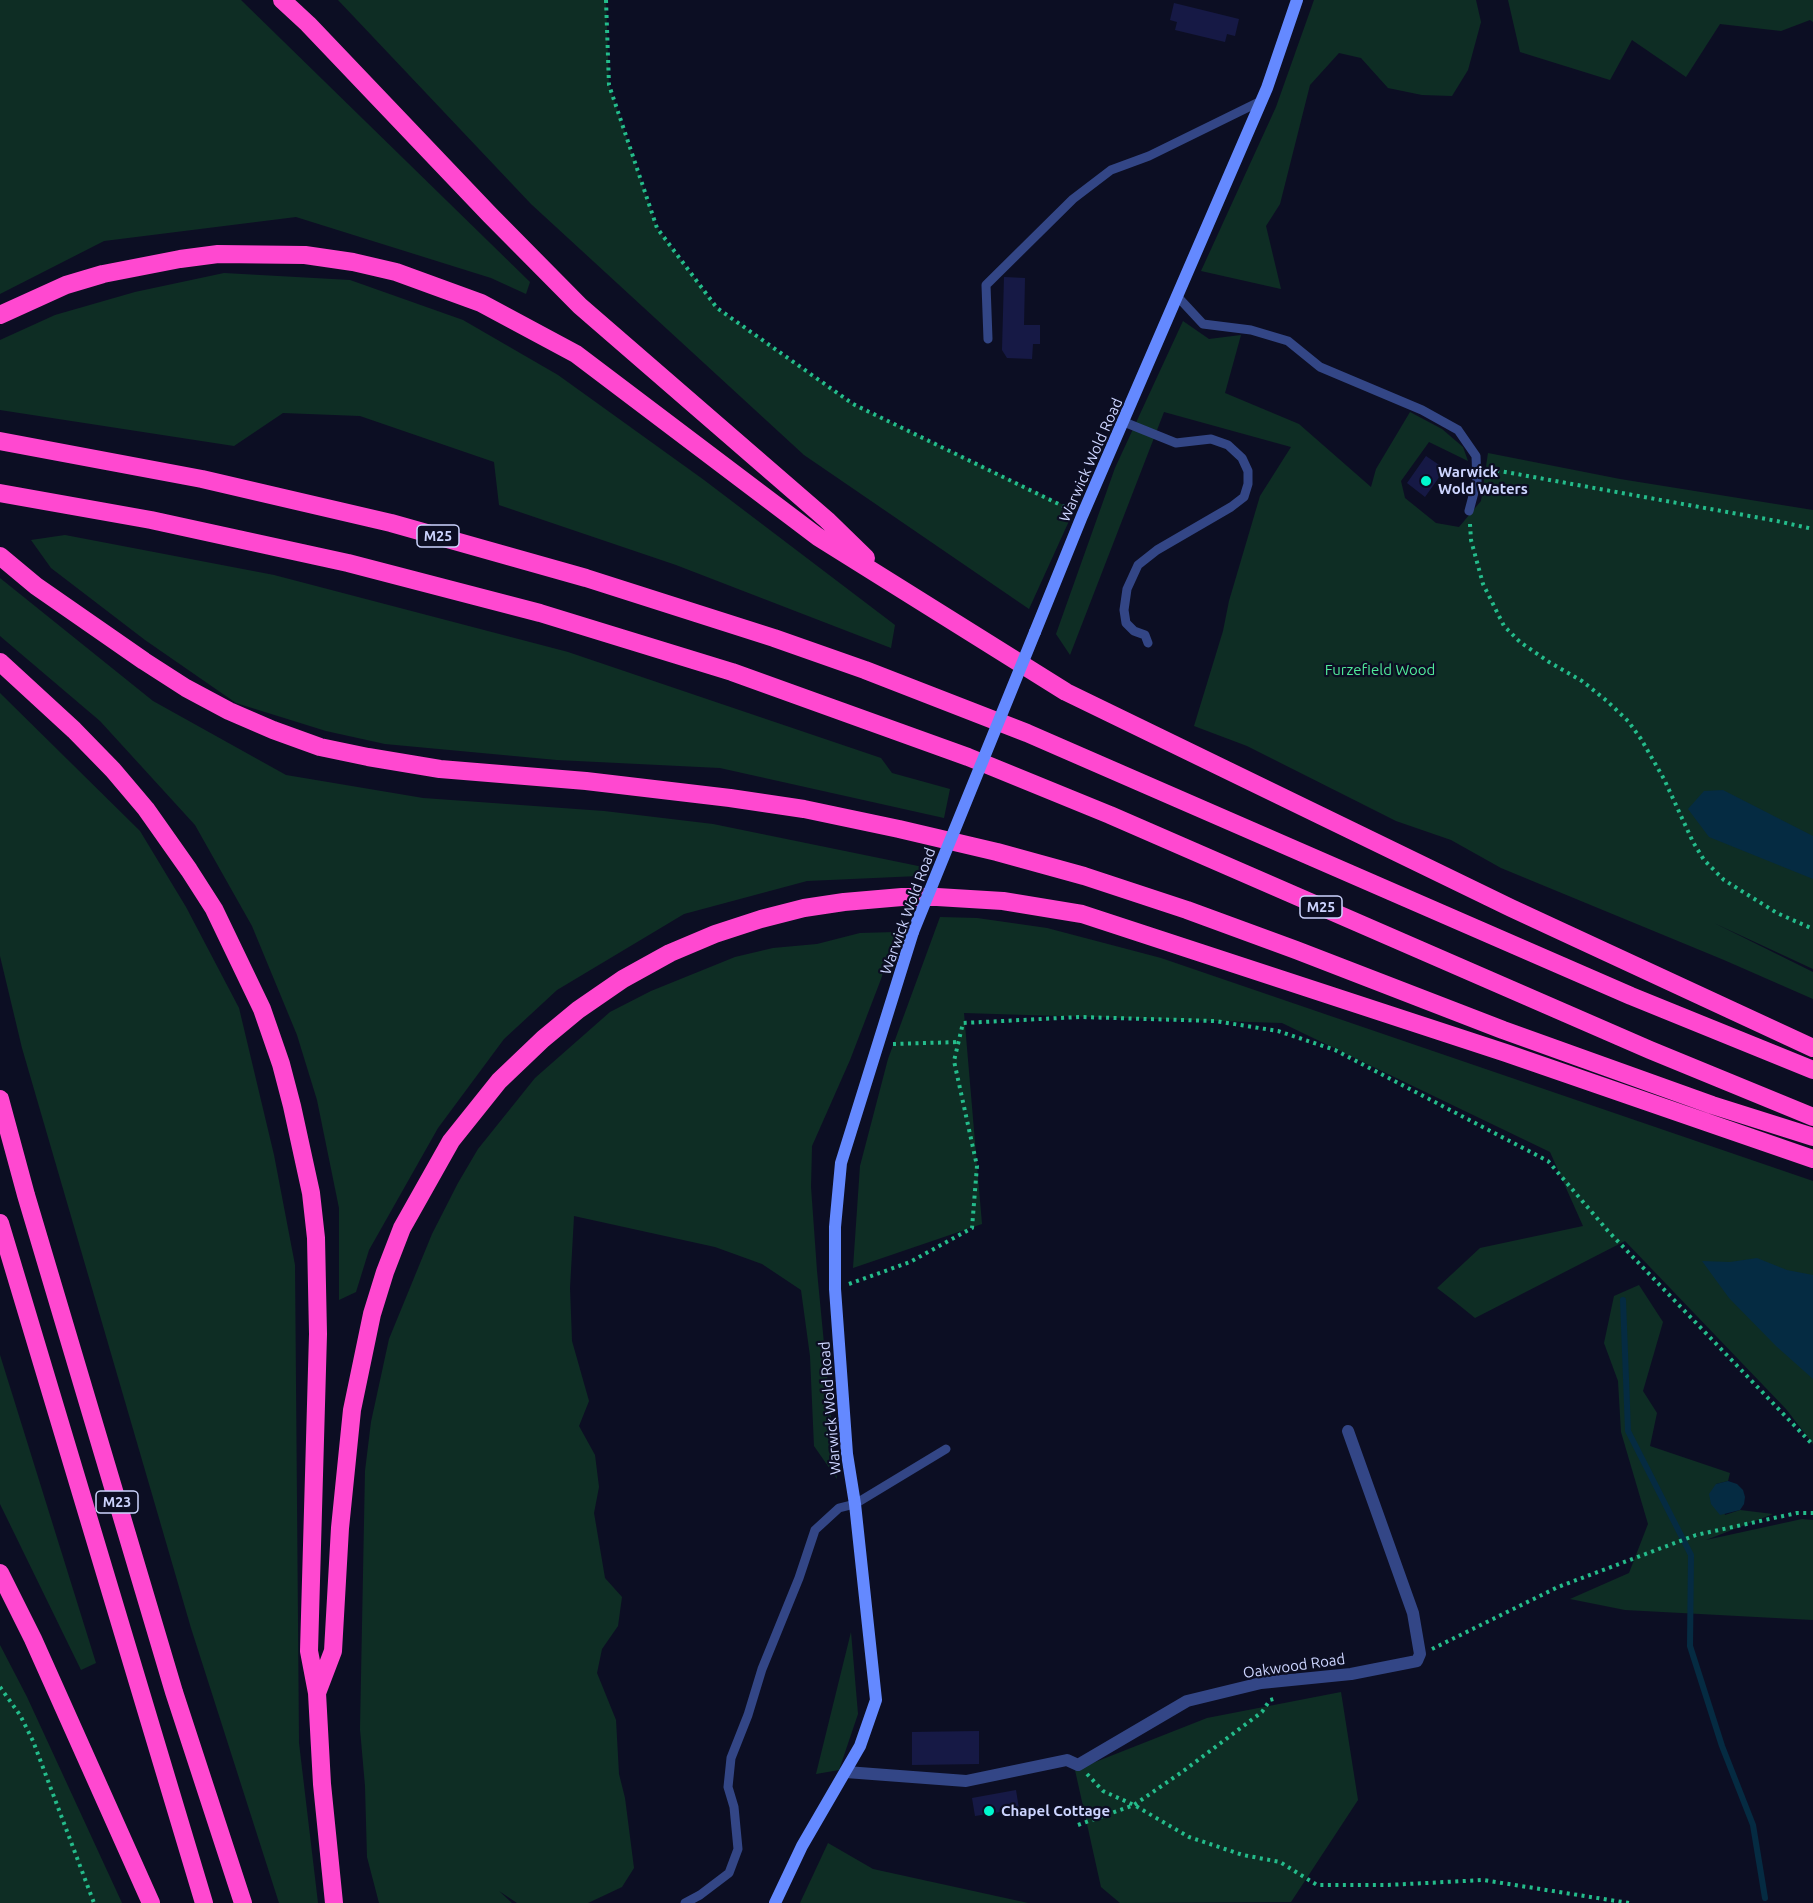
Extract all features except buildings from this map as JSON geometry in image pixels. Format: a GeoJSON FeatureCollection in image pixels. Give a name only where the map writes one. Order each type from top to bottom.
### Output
{"type":"FeatureCollection","features":[{"type":"Feature","properties":{"kind":"highway"},"geometry":{"type":"LineString","coordinates":[[282,0],[308,24],[580,306],[827,520],[892,583]]}},
{"type":"Feature","properties":{"kind":"highway"},"geometry":{"type":"LineString","coordinates":[[0,315],[33,298],[104,274],[171,260],[218,254],[305,255],[353,262],[396,272],[481,303],[576,354],[818,537],[1066,692],[1511,908],[1813,1048]]}},
{"type":"Feature","properties":{"kind":"highway","name":"M25"},"geometry":{"type":"LineString","coordinates":[[0,441],[202,479],[391,523],[586,578],[774,638],[865,670],[1028,733],[1631,996],[1813,1070]]}},
{"type":"Feature","properties":{"kind":"highway","name":"M25"},"geometry":{"type":"LineString","coordinates":[[0,493],[151,520],[348,563],[540,613],[732,672],[948,750],[1110,815],[1639,1046],[1813,1117]]}},
{"type":"Feature","properties":{"kind":"highway"},"geometry":{"type":"LineString","coordinates":[[0,556],[36,586],[186,688],[229,711],[320,747],[440,769],[586,780],[740,799],[899,829],[997,852],[1084,876],[1187,910],[1503,1030],[1701,1101],[1813,1137]]}},
{"type":"Feature","properties":{"kind":"highway"},"geometry":{"type":"LineString","coordinates":[[0,662],[74,730],[113,770],[147,810],[214,909],[262,1009],[281,1064],[303,1152],[316,1238],[318,1334],[309,1651],[317,1693],[322,1784],[334,1903]]}},
{"type":"Feature","properties":{"kind":"highway"},"geometry":{"type":"LineString","coordinates":[[317,1693],[333,1651],[341,1516],[347,1446],[354,1400],[372,1314],[402,1228],[451,1141],[499,1081],[543,1038],[622,979],[715,934],[804,908],[902,897],[1003,901],[1082,914],[1506,1053],[1813,1159]]}},
{"type":"Feature","properties":{"kind":"highway","name":"M23"},"geometry":{"type":"LineString","coordinates":[[0,1099],[26,1195],[170,1681],[243,1903]]}},
{"type":"Feature","properties":{"kind":"highway","name":"M23"},"geometry":{"type":"LineString","coordinates":[[0,1223],[204,1903]]}},
{"type":"Feature","properties":{"kind":"highway"},"geometry":{"type":"LineString","coordinates":[[0,1573],[33,1639],[151,1903]]}},
{"type":"Feature","properties":{"kind":"street","name":"Warwick Wold Road"},"geometry":{"type":"LineString","coordinates":[[775,1903],[802,1846],[860,1746],[876,1700],[855,1504],[847,1454],[835,1289],[835,1227],[841,1163],[912,932],[1082,516],[1267,88],[1298,0]]}},
{"type":"Feature","properties":{"kind":"street"},"geometry":{"type":"LineString","coordinates":[[1348,1431],[1413,1613],[1420,1654]]}},
{"type":"Feature","properties":{"kind":"street","name":"Oakwood Road"},"geometry":{"type":"LineString","coordinates":[[1078,1765],[1187,1701],[1261,1683],[1352,1674],[1417,1661],[1420,1654]]}},
{"type":"Feature","properties":{"kind":"street"},"geometry":{"type":"LineString","coordinates":[[846,1772],[966,1781],[1067,1760],[1078,1765]]}},
{"type":"Feature","properties":{"kind":"lane"},"geometry":{"type":"LineString","coordinates":[[988,339],[986,285],[1073,199],[1111,170],[1149,156],[1260,102]]}},
{"type":"Feature","properties":{"kind":"lane"},"geometry":{"type":"LineString","coordinates":[[1177,296],[1203,324],[1251,330],[1288,341],[1320,367],[1431,415],[1458,430],[1476,456],[1477,481],[1469,511]]}},
{"type":"Feature","properties":{"kind":"lane"},"geometry":{"type":"LineString","coordinates":[[1124,422],[1176,443],[1211,439],[1228,445],[1242,458],[1248,471],[1248,484],[1244,497],[1157,550],[1138,565],[1127,589],[1124,610],[1126,623],[1134,631],[1145,635],[1148,643]]}},
{"type":"Feature","properties":{"kind":"lane"},"geometry":{"type":"LineString","coordinates":[[685,1903],[729,1873],[738,1849],[734,1807],[728,1787],[731,1758],[762,1669],[800,1578],[815,1530],[839,1508],[855,1504],[946,1449]]}},
{"type":"Feature","properties":{"kind":"path"},"geometry":{"type":"LineString","coordinates":[[606,0],[609,85],[657,228],[717,308],[853,404],[1082,516]]}},
{"type":"Feature","properties":{"kind":"path"},"geometry":{"type":"LineString","coordinates":[[1477,467],[1813,529]]}},
{"type":"Feature","properties":{"kind":"path"},"geometry":{"type":"LineString","coordinates":[[1469,511],[1471,540],[1483,584],[1504,626],[1520,642],[1582,681],[1628,721],[1664,779],[1693,842],[1704,860],[1724,880],[1777,913],[1813,929]]}},
{"type":"Feature","properties":{"kind":"path"},"geometry":{"type":"LineString","coordinates":[[835,1289],[910,1262],[972,1228],[977,1166],[954,1061],[963,1023],[1080,1017],[1215,1021],[1278,1031],[1335,1050],[1548,1161],[1608,1231],[1813,1445]]}},
{"type":"Feature","properties":{"kind":"path"},"geometry":{"type":"LineString","coordinates":[[878,1044],[959,1042]]}},
{"type":"Feature","properties":{"kind":"path"},"geometry":{"type":"LineString","coordinates":[[1420,1654],[1558,1587],[1696,1535],[1797,1513],[1813,1514]]}},
{"type":"Feature","properties":{"kind":"path"},"geometry":{"type":"LineString","coordinates":[[0,1687],[20,1715],[33,1741],[94,1903]]}},
{"type":"Feature","properties":{"kind":"path"},"geometry":{"type":"LineString","coordinates":[[1078,1825],[1134,1805],[1262,1712],[1270,1700],[1280,1697]]}},
{"type":"Feature","properties":{"kind":"path"},"geometry":{"type":"LineString","coordinates":[[1078,1765],[1103,1791],[1134,1805],[1189,1837],[1243,1855],[1280,1862],[1317,1885],[1388,1885],[1483,1880],[1629,1903]]}},
{"type":"Feature","properties":{"kind":"green space"},"geometry":{"type":"Polygon","coordinates":[[[0,0],[241,0],[530,282],[526,294],[491,278],[296,217],[104,241],[0,294],[0,0]]]}},
{"type":"Feature","properties":{"kind":"green space"},"geometry":{"type":"Polygon","coordinates":[[[338,0],[606,0],[609,85],[657,228],[717,308],[853,404],[1074,510],[1029,609],[804,455],[531,204],[338,0]]]}},
{"type":"Feature","properties":{"kind":"green space"},"geometry":{"type":"Polygon","coordinates":[[[1314,0],[1476,0],[1481,22],[1468,70],[1452,96],[1422,95],[1388,88],[1361,58],[1339,53],[1310,85],[1280,204],[1266,226],[1281,289],[1201,271],[1276,107],[1314,0]]]}},
{"type":"Feature","properties":{"kind":"green space"},"geometry":{"type":"Polygon","coordinates":[[[1508,0],[1813,0],[1813,22],[1810,20],[1781,31],[1720,24],[1686,77],[1632,40],[1610,80],[1520,52],[1508,0]]]}},
{"type":"Feature","properties":{"kind":"green space"},"geometry":{"type":"Polygon","coordinates":[[[224,273],[350,280],[463,320],[558,375],[704,480],[895,625],[891,648],[676,565],[499,505],[494,462],[360,416],[283,413],[234,446],[0,410],[0,340],[55,315],[135,292],[224,273]]]}},
{"type":"Feature","properties":{"kind":"green space","name":"Furzefield Wood"},"geometry":{"type":"Polygon","coordinates":[[[1183,321],[1209,339],[1241,335],[1225,393],[1299,424],[1371,487],[1376,469],[1410,412],[1442,429],[1463,447],[1468,461],[1429,442],[1401,481],[1405,498],[1436,523],[1459,527],[1481,501],[1488,453],[1620,479],[1813,510],[1813,969],[1714,923],[1813,972],[1813,999],[1501,868],[1451,840],[1396,821],[1247,746],[1194,726],[1260,496],[1291,447],[1164,412],[1070,655],[1056,634],[1115,468],[1183,321]]]}},
{"type":"Feature","properties":{"kind":"green space"},"geometry":{"type":"Polygon","coordinates":[[[65,535],[274,575],[568,652],[881,758],[892,773],[950,789],[944,818],[720,768],[557,760],[385,744],[326,731],[236,703],[145,640],[51,568],[31,540],[65,535]]]}},
{"type":"Feature","properties":{"kind":"green space"},"geometry":{"type":"Polygon","coordinates":[[[0,578],[153,701],[286,775],[423,798],[604,811],[713,824],[923,867],[918,876],[807,881],[684,914],[557,990],[504,1039],[438,1128],[369,1250],[356,1292],[339,1300],[339,1208],[317,1100],[297,1035],[252,926],[195,825],[100,721],[0,636],[0,578]]]}},
{"type":"Feature","properties":{"kind":"green space"},"geometry":{"type":"Polygon","coordinates":[[[0,693],[140,831],[186,907],[239,1008],[274,1155],[295,1265],[299,1743],[318,1903],[279,1903],[191,1628],[22,1048],[0,956],[0,693]]]}},
{"type":"Feature","properties":{"kind":"green space"},"geometry":{"type":"Polygon","coordinates":[[[940,917],[977,918],[1047,928],[1161,958],[1813,1181],[1813,1444],[1786,1409],[1625,1241],[1475,1318],[1437,1288],[1480,1248],[1583,1226],[1550,1152],[1282,1023],[964,1013],[982,1224],[853,1268],[860,1166],[888,1059],[940,917]]]}},
{"type":"Feature","properties":{"kind":"green space"},"geometry":{"type":"Polygon","coordinates":[[[896,932],[850,1060],[812,1146],[811,1187],[817,1271],[837,1479],[814,1446],[810,1356],[801,1290],[762,1264],[715,1247],[574,1216],[570,1288],[572,1341],[589,1401],[579,1426],[595,1455],[599,1487],[594,1513],[605,1578],[622,1597],[618,1626],[602,1649],[597,1673],[616,1720],[619,1774],[625,1798],[634,1868],[622,1887],[588,1903],[517,1903],[499,1891],[512,1903],[379,1903],[367,1857],[365,1786],[360,1729],[365,1471],[371,1422],[389,1339],[432,1234],[458,1183],[478,1149],[535,1078],[610,1012],[651,991],[735,957],[773,948],[817,944],[860,933],[896,932]]]}},
{"type":"Feature","properties":{"kind":"green space"},"geometry":{"type":"Polygon","coordinates":[[[1639,1285],[1663,1322],[1643,1391],[1657,1413],[1650,1446],[1730,1473],[1728,1481],[1716,1484],[1725,1515],[1740,1510],[1773,1514],[1706,1540],[1802,1519],[1813,1520],[1813,1620],[1625,1610],[1570,1599],[1629,1573],[1648,1524],[1621,1432],[1618,1381],[1604,1343],[1614,1296],[1639,1285]]]}},
{"type":"Feature","properties":{"kind":"green space"},"geometry":{"type":"Polygon","coordinates":[[[0,1355],[96,1663],[81,1670],[0,1504],[0,1355]]]}},
{"type":"Feature","properties":{"kind":"green space"},"geometry":{"type":"Polygon","coordinates":[[[851,1632],[858,1714],[839,1770],[816,1774],[851,1632]]]}},
{"type":"Feature","properties":{"kind":"green space"},"geometry":{"type":"Polygon","coordinates":[[[0,1645],[27,1697],[122,1903],[0,1903],[0,1645]]]}},
{"type":"Feature","properties":{"kind":"green space"},"geometry":{"type":"Polygon","coordinates":[[[1341,1692],[1358,1800],[1291,1902],[1120,1903],[1101,1887],[1075,1770],[1207,1718],[1341,1692]]]}},
{"type":"Feature","properties":{"kind":"green space"},"geometry":{"type":"Polygon","coordinates":[[[828,1843],[873,1869],[1028,1903],[800,1903],[828,1843]]]}},
{"type":"Feature","properties":{"kind":"water"},"geometry":{"type":"Polygon","coordinates":[[[1723,790],[1813,836],[1813,879],[1709,837],[1688,809],[1704,791],[1723,790]]]}},
{"type":"Feature","properties":{"kind":"water"},"geometry":{"type":"Polygon","coordinates":[[[1757,1258],[1787,1270],[1813,1275],[1813,1379],[1776,1346],[1729,1298],[1702,1261],[1730,1262],[1757,1258]]]}},
{"type":"Feature","properties":{"kind":"water"},"geometry":{"type":"Polygon","coordinates":[[[1728,1481],[1737,1484],[1743,1490],[1744,1504],[1740,1510],[1720,1515],[1711,1504],[1709,1494],[1716,1484],[1728,1481]]]}},
{"type":"Feature","properties":{"kind":"waterway"},"geometry":{"type":"LineString","coordinates":[[1623,1300],[1628,1431],[1691,1555],[1690,1646],[1722,1746],[1753,1825],[1765,1898]]}},
{"type":"Feature","properties":{"kind":"place","name":"Warwick Wold Waters"},"geometry":{"type":"Point","coordinates":[1426,481]}},
{"type":"Feature","properties":{"kind":"place","name":"Chapel Cottage"},"geometry":{"type":"Point","coordinates":[989,1811]}}]}
